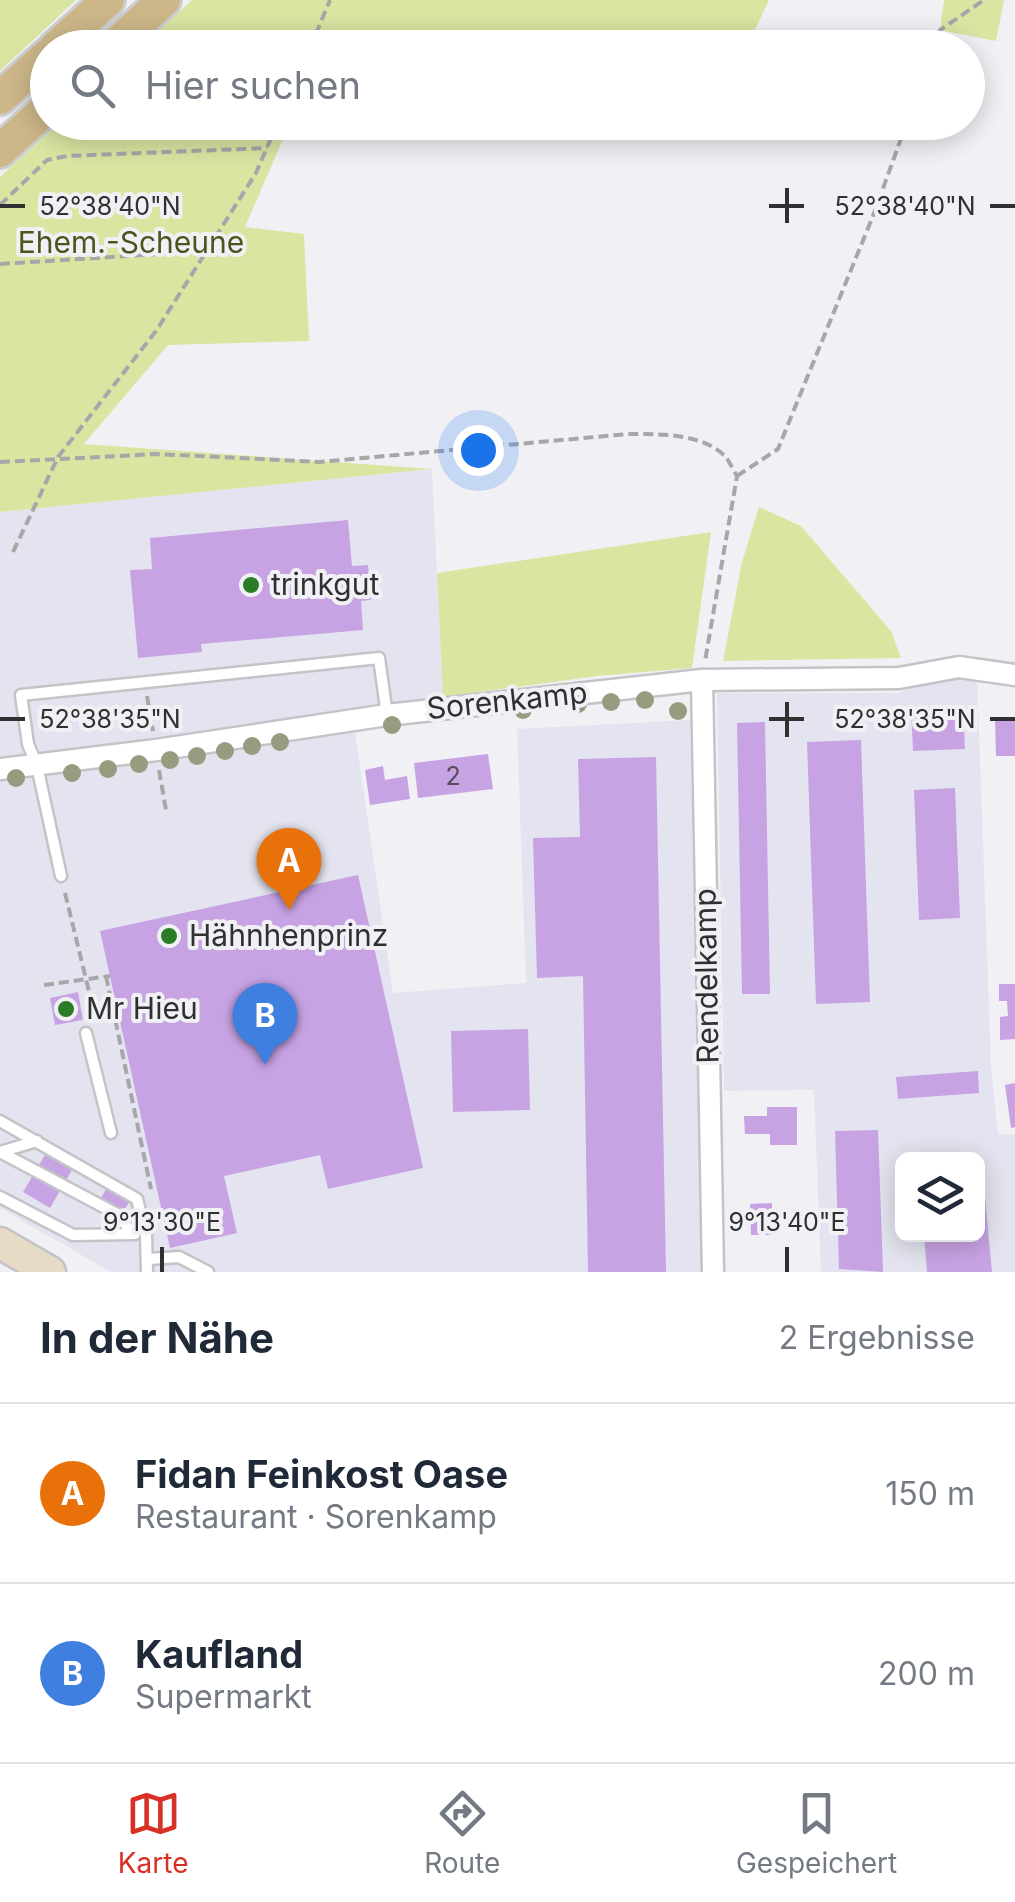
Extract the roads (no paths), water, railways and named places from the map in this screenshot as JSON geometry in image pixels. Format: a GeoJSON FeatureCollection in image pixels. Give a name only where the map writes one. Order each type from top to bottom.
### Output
{"type":"FeatureCollection","features":[{"type":"Feature","properties":{"kind":"main road"},"geometry":{"type":"LineString","coordinates":[[76,30],[108,0]]}},
{"type":"Feature","properties":{"kind":"main road"},"geometry":{"type":"LineString","coordinates":[[132,30],[164,0]]}},
{"type":"Feature","properties":{"kind":"main road"},"geometry":{"type":"LineString","coordinates":[[0,98],[30,71]]}},
{"type":"Feature","properties":{"kind":"main road"},"geometry":{"type":"LineString","coordinates":[[0,151],[30,124]]}},
{"type":"Feature","properties":{"kind":"street","name":"Sorenkamp"},"geometry":{"type":"LineString","coordinates":[[0,769],[387,714],[702,680],[899,678],[959,666],[1015,675]]}},
{"type":"Feature","properties":{"kind":"street","name":"Rendelkamp"},"geometry":{"type":"LineString","coordinates":[[702,680],[713,1272]]}},
{"type":"Feature","properties":{"kind":"street"},"geometry":{"type":"LineString","coordinates":[[0,1243],[50,1272]]}},
{"type":"Feature","properties":{"kind":"lane"},"geometry":{"type":"LineString","coordinates":[[62,876],[37,766],[28,744],[21,695],[380,658],[387,714]]}},
{"type":"Feature","properties":{"kind":"lane"},"geometry":{"type":"LineString","coordinates":[[86,1033],[111,1133]]}},
{"type":"Feature","properties":{"kind":"lane"},"geometry":{"type":"LineString","coordinates":[[0,1121],[137,1200],[146,1235],[146,1272]]}},
{"type":"Feature","properties":{"kind":"lane"},"geometry":{"type":"LineString","coordinates":[[0,1152],[38,1141]]}},
{"type":"Feature","properties":{"kind":"lane"},"geometry":{"type":"LineString","coordinates":[[0,1152],[117,1214],[133,1234]]}},
{"type":"Feature","properties":{"kind":"lane"},"geometry":{"type":"LineString","coordinates":[[0,1196],[58,1230],[73,1234],[146,1235]]}},
{"type":"Feature","properties":{"kind":"lane"},"geometry":{"type":"LineString","coordinates":[[149,1259],[178,1258],[208,1272]]}},
{"type":"Feature","properties":{"kind":"place","name":"trinkgut"},"geometry":{"type":"Point","coordinates":[251,585]}},
{"type":"Feature","properties":{"kind":"place","name":"Fidan Feinkost Oase"},"geometry":{"type":"Point","coordinates":[289,910]}},
{"type":"Feature","properties":{"kind":"place","name":"Hähnhenprinz"},"geometry":{"type":"Point","coordinates":[169,936]}},
{"type":"Feature","properties":{"kind":"place","name":"Mr Hieu"},"geometry":{"type":"Point","coordinates":[66,1009]}},
{"type":"Feature","properties":{"kind":"place","name":"Kaufland"},"geometry":{"type":"Point","coordinates":[265,1065]}},
{"type":"Feature","properties":{"kind":"park label","name":"Ehem.-Scheune"},"geometry":{"type":"Point","coordinates":[131,243]}}]}
